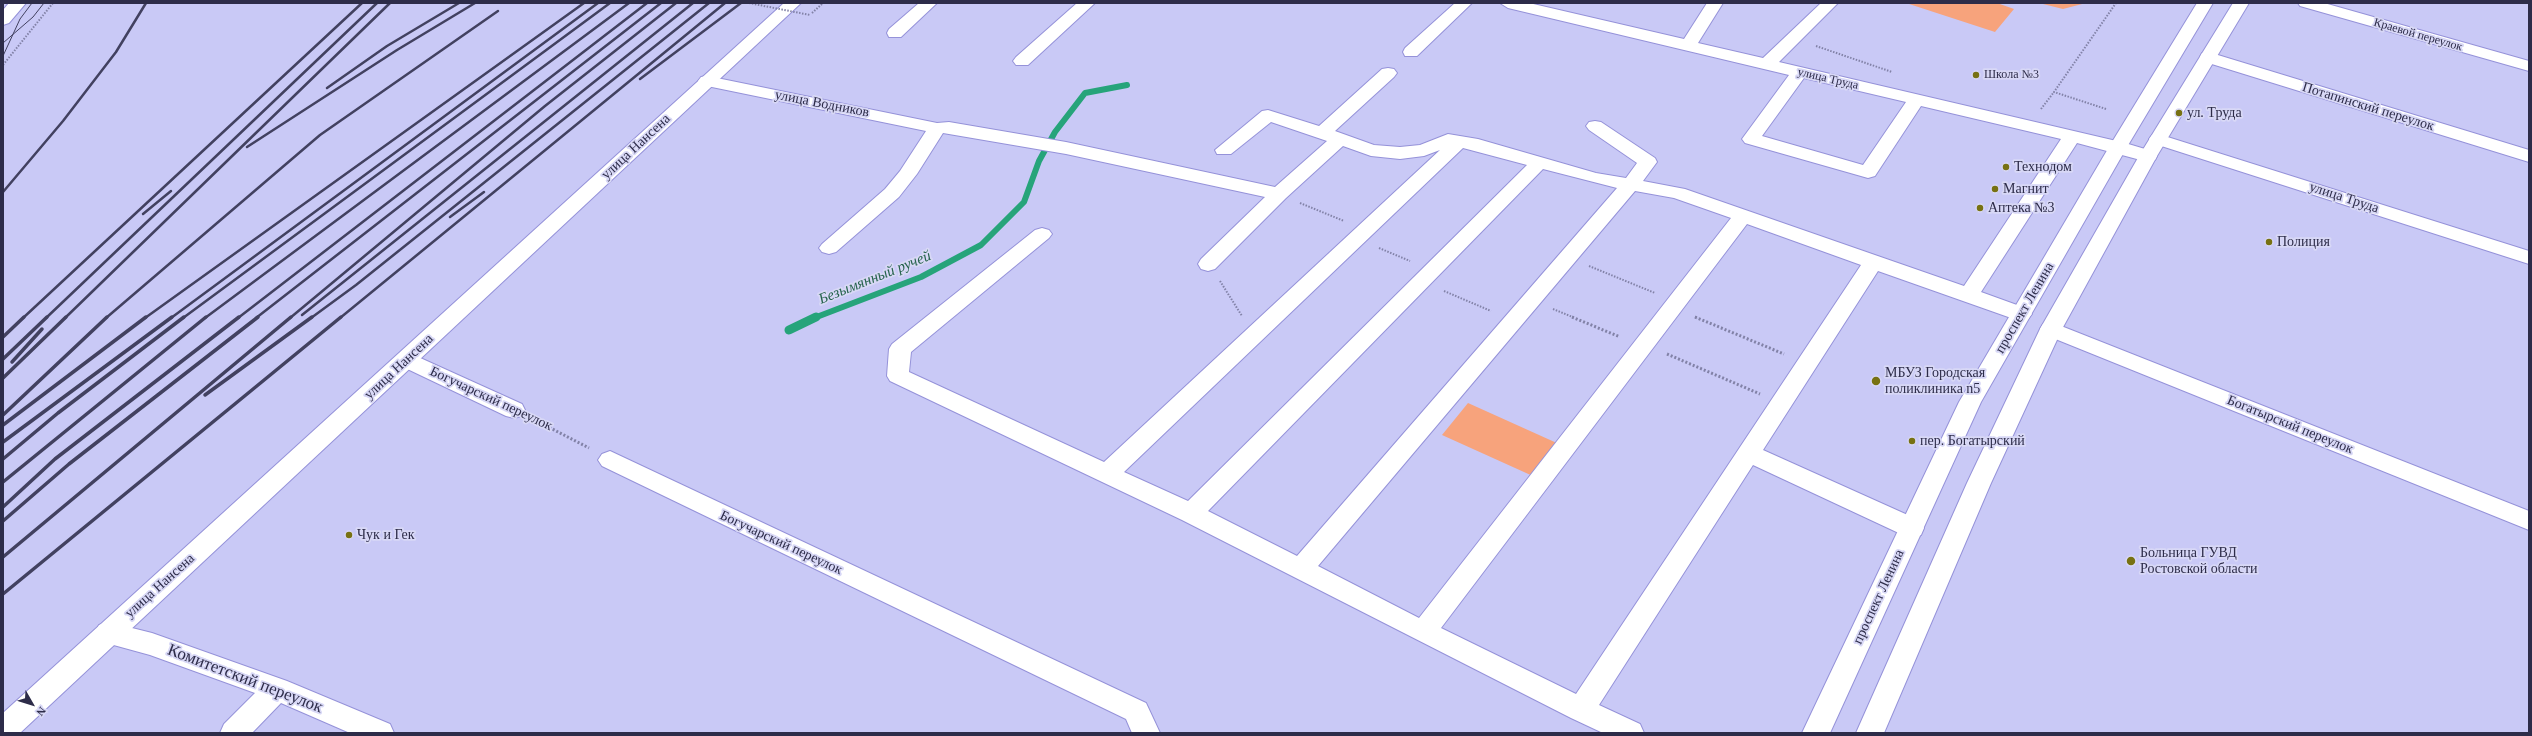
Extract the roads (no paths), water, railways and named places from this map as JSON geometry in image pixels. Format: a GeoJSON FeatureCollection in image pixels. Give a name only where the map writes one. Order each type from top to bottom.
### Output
{"type":"FeatureCollection","features":[{"type":"Feature","properties":{"kind":"street"},"geometry":{"type":"LineString","coordinates":[[3,20],[18,3]]}},
{"type":"Feature","properties":{"kind":"street"},"geometry":{"type":"LineString","coordinates":[[895,33],[929,3]]}},
{"type":"Feature","properties":{"kind":"street"},"geometry":{"type":"LineString","coordinates":[[1022,61],[1086,3]]}},
{"type":"Feature","properties":{"kind":"street"},"geometry":{"type":"LineString","coordinates":[[1411,52],[1464,3]]}},
{"type":"Feature","properties":{"kind":"street","name":"улица Труда"},"geometry":{"type":"LineString","coordinates":[[1508,3],[2072,136],[2148,156]]}},
{"type":"Feature","properties":{"kind":"street"},"geometry":{"type":"LineString","coordinates":[[1688,46],[1715,3]]}},
{"type":"Feature","properties":{"kind":"street"},"geometry":{"type":"LineString","coordinates":[[1768,64],[1830,3]]}},
{"type":"Feature","properties":{"kind":"street","name":"проспект Ленина"},"geometry":{"type":"LineString","coordinates":[[1816,733],[1970,402],[2118,147],[2205,3]]}},
{"type":"Feature","properties":{"kind":"street"},"geometry":{"type":"LineString","coordinates":[[1870,733],[1986,469],[2051,330],[2148,156],[2241,3]]}},
{"type":"Feature","properties":{"kind":"street","name":"Краевой переулок"},"geometry":{"type":"LineString","coordinates":[[2306,3],[2529,66]]}},
{"type":"Feature","properties":{"kind":"street","name":"улица Нансена"},"geometry":{"type":"LineString","coordinates":[[3,731],[407,360],[707,81],[802,9]]}},
{"type":"Feature","properties":{"kind":"street","name":"Потапинский переулок"},"geometry":{"type":"LineString","coordinates":[[2208,57],[2529,156]]}},
{"type":"Feature","properties":{"kind":"street"},"geometry":{"type":"LineString","coordinates":[[1800,72],[1750,139],[1868,172],[1917,100]]}},
{"type":"Feature","properties":{"kind":"street"},"geometry":{"type":"LineString","coordinates":[[1208,264],[1280,194],[1388,73]]}},
{"type":"Feature","properties":{"kind":"street","name":"улица Водников"},"geometry":{"type":"LineString","coordinates":[[707,81],[937,128],[949,127],[1066,148],[1156,166],[1280,194]]}},
{"type":"Feature","properties":{"kind":"street"},"geometry":{"type":"LineString","coordinates":[[1224,150],[1268,115],[1371,150],[1400,153],[1424,150],[1448,140],[1478,145],[1594,178],[1678,193],[2021,314]]}},
{"type":"Feature","properties":{"kind":"street"},"geometry":{"type":"LineString","coordinates":[[1302,568],[1568,258],[1648,162],[1595,126]]}},
{"type":"Feature","properties":{"kind":"street"},"geometry":{"type":"LineString","coordinates":[[829,248],[892,193],[908,174],[937,128]]}},
{"type":"Feature","properties":{"kind":"street"},"geometry":{"type":"LineString","coordinates":[[1969,295],[2072,136]]}},
{"type":"Feature","properties":{"kind":"street","name":"улица Труда"},"geometry":{"type":"LineString","coordinates":[[2158,139],[2529,258]]}},
{"type":"Feature","properties":{"kind":"street"},"geometry":{"type":"LineString","coordinates":[[1107,474],[1459,142]]}},
{"type":"Feature","properties":{"kind":"street"},"geometry":{"type":"LineString","coordinates":[[1192,513],[1539,163]]}},
{"type":"Feature","properties":{"kind":"street"},"geometry":{"type":"LineString","coordinates":[[1423,632],[1743,216]]}},
{"type":"Feature","properties":{"kind":"street"},"geometry":{"type":"LineString","coordinates":[[1042,234],[900,349],[898,376],[1192,513],[1302,568],[1423,632],[1630,733]]}},
{"type":"Feature","properties":{"kind":"street"},"geometry":{"type":"LineString","coordinates":[[1581,710],[1873,262]]}},
{"type":"Feature","properties":{"kind":"street","name":"Богатырский переулок"},"geometry":{"type":"LineString","coordinates":[[2051,330],[2529,520]]}},
{"type":"Feature","properties":{"kind":"street","name":"Богучарский переулок"},"geometry":{"type":"LineString","coordinates":[[407,360],[514,410]]}},
{"type":"Feature","properties":{"kind":"street"},"geometry":{"type":"LineString","coordinates":[[1748,453],[1912,528]]}},
{"type":"Feature","properties":{"kind":"street","name":"Богучарский переулок"},"geometry":{"type":"LineString","coordinates":[[610,460],[1136,711],[1146,733]]}},
{"type":"Feature","properties":{"kind":"street","name":"Комитетский переулок"},"geometry":{"type":"LineString","coordinates":[[108,633],[152,644],[277,689],[380,733]]}},
{"type":"Feature","properties":{"kind":"street"},"geometry":{"type":"LineString","coordinates":[[234,733],[277,689]]}},
{"type":"Feature","properties":{"kind":"waterway","name":"Безымянный ручей"},"geometry":{"type":"LineString","coordinates":[[814,318],[921,277],[981,245],[1024,202],[1039,161],[1055,132],[1085,93],[1127,85]]}},
{"type":"Feature","properties":{"kind":"waterway","name":"Безымянный ручей"},"geometry":{"type":"LineString","coordinates":[[789,330],[816,317]]}},
{"type":"Feature","properties":{"kind":"tram line"},"geometry":{"type":"LineString","coordinates":[[13,34],[20,19],[32,3]]}},
{"type":"Feature","properties":{"kind":"tram line"},"geometry":{"type":"LineString","coordinates":[[13,34],[33,17],[44,3]]}},
{"type":"Feature","properties":{"kind":"tram line"},"geometry":{"type":"LineString","coordinates":[[3,43],[13,34]]}},
{"type":"Feature","properties":{"kind":"tram line"},"geometry":{"type":"LineString","coordinates":[[3,56],[13,34]]}},
{"type":"Feature","properties":{"kind":"railway"},"geometry":{"type":"LineString","coordinates":[[3,192],[63,121],[116,52],[146,3]]}},
{"type":"Feature","properties":{"kind":"railway"},"geometry":{"type":"LineString","coordinates":[[23,318],[362,3]]}},
{"type":"Feature","properties":{"kind":"railway"},"geometry":{"type":"LineString","coordinates":[[46,318],[377,3]]}},
{"type":"Feature","properties":{"kind":"railway"},"geometry":{"type":"LineString","coordinates":[[65,318],[390,3]]}},
{"type":"Feature","properties":{"kind":"railway"},"geometry":{"type":"LineString","coordinates":[[327,88],[387,46],[459,3]]}},
{"type":"Feature","properties":{"kind":"railway"},"geometry":{"type":"LineString","coordinates":[[247,147],[397,50],[475,3]]}},
{"type":"Feature","properties":{"kind":"railway"},"geometry":{"type":"LineString","coordinates":[[145,318],[584,3]]}},
{"type":"Feature","properties":{"kind":"railway"},"geometry":{"type":"LineString","coordinates":[[171,318],[598,3]]}},
{"type":"Feature","properties":{"kind":"railway"},"geometry":{"type":"LineString","coordinates":[[183,318],[610,3]]}},
{"type":"Feature","properties":{"kind":"railway"},"geometry":{"type":"LineString","coordinates":[[205,318],[629,3]]}},
{"type":"Feature","properties":{"kind":"railway"},"geometry":{"type":"LineString","coordinates":[[238,318],[647,3]]}},
{"type":"Feature","properties":{"kind":"railway"},"geometry":{"type":"LineString","coordinates":[[256,318],[661,3]]}},
{"type":"Feature","properties":{"kind":"railway"},"geometry":{"type":"LineString","coordinates":[[290,318],[545,106],[676,3]]}},
{"type":"Feature","properties":{"kind":"railway"},"geometry":{"type":"LineString","coordinates":[[302,315],[693,3]]}},
{"type":"Feature","properties":{"kind":"railway"},"geometry":{"type":"LineString","coordinates":[[311,318],[356,285],[709,3]]}},
{"type":"Feature","properties":{"kind":"railway"},"geometry":{"type":"LineString","coordinates":[[340,318],[725,3]]}},
{"type":"Feature","properties":{"kind":"railway"},"geometry":{"type":"LineString","coordinates":[[640,79],[741,3]]}},
{"type":"Feature","properties":{"kind":"railway"},"geometry":{"type":"LineString","coordinates":[[106,318],[320,135],[498,11]]}},
{"type":"Feature","properties":{"kind":"railway"},"geometry":{"type":"LineString","coordinates":[[143,214],[171,191]]}},
{"type":"Feature","properties":{"kind":"railway"},"geometry":{"type":"LineString","coordinates":[[450,217],[484,192]]}},
{"type":"Feature","properties":{"kind":"railway"},"geometry":{"type":"LineString","coordinates":[[3,337],[24,317]]}},
{"type":"Feature","properties":{"kind":"railway"},"geometry":{"type":"LineString","coordinates":[[3,359],[47,317]]}},
{"type":"Feature","properties":{"kind":"railway"},"geometry":{"type":"LineString","coordinates":[[3,378],[66,317]]}},
{"type":"Feature","properties":{"kind":"railway"},"geometry":{"type":"LineString","coordinates":[[3,415],[107,317]]}},
{"type":"Feature","properties":{"kind":"railway"},"geometry":{"type":"LineString","coordinates":[[3,425],[146,317]]}},
{"type":"Feature","properties":{"kind":"railway"},"geometry":{"type":"LineString","coordinates":[[3,442],[172,317]]}},
{"type":"Feature","properties":{"kind":"railway"},"geometry":{"type":"LineString","coordinates":[[3,459],[58,413],[184,317]]}},
{"type":"Feature","properties":{"kind":"railway"},"geometry":{"type":"LineString","coordinates":[[3,482],[206,317]]}},
{"type":"Feature","properties":{"kind":"railway"},"geometry":{"type":"LineString","coordinates":[[3,507],[55,459],[239,317]]}},
{"type":"Feature","properties":{"kind":"railway"},"geometry":{"type":"LineString","coordinates":[[3,521],[69,464],[258,317]]}},
{"type":"Feature","properties":{"kind":"railway"},"geometry":{"type":"LineString","coordinates":[[3,557],[291,317]]}},
{"type":"Feature","properties":{"kind":"railway"},"geometry":{"type":"LineString","coordinates":[[205,395],[312,317]]}},
{"type":"Feature","properties":{"kind":"railway"},"geometry":{"type":"LineString","coordinates":[[3,594],[341,317]]}},
{"type":"Feature","properties":{"kind":"railway"},"geometry":{"type":"LineString","coordinates":[[12,362],[42,329]]}},
{"type":"Feature","properties":{"kind":"place","name":"Школа №3"},"geometry":{"type":"Point","coordinates":[1976,75]}},
{"type":"Feature","properties":{"kind":"place","name":"ул. Труда"},"geometry":{"type":"Point","coordinates":[2179,113]}},
{"type":"Feature","properties":{"kind":"place","name":"Технодом"},"geometry":{"type":"Point","coordinates":[2006,167]}},
{"type":"Feature","properties":{"kind":"place","name":"Магнит"},"geometry":{"type":"Point","coordinates":[1995,189]}},
{"type":"Feature","properties":{"kind":"place","name":"Аптека №3"},"geometry":{"type":"Point","coordinates":[1980,208]}},
{"type":"Feature","properties":{"kind":"place","name":"Полиция"},"geometry":{"type":"Point","coordinates":[2269,242]}},
{"type":"Feature","properties":{"kind":"place","name":"МБУЗ Городская поликлиника n5"},"geometry":{"type":"Point","coordinates":[1876,381]}},
{"type":"Feature","properties":{"kind":"place","name":"пер. Богатырский"},"geometry":{"type":"Point","coordinates":[1912,441]}},
{"type":"Feature","properties":{"kind":"place","name":"Чук и Гек"},"geometry":{"type":"Point","coordinates":[349,535]}},
{"type":"Feature","properties":{"kind":"place","name":"Больница ГУВД Ростовской области"},"geometry":{"type":"Point","coordinates":[2131,561]}}]}
